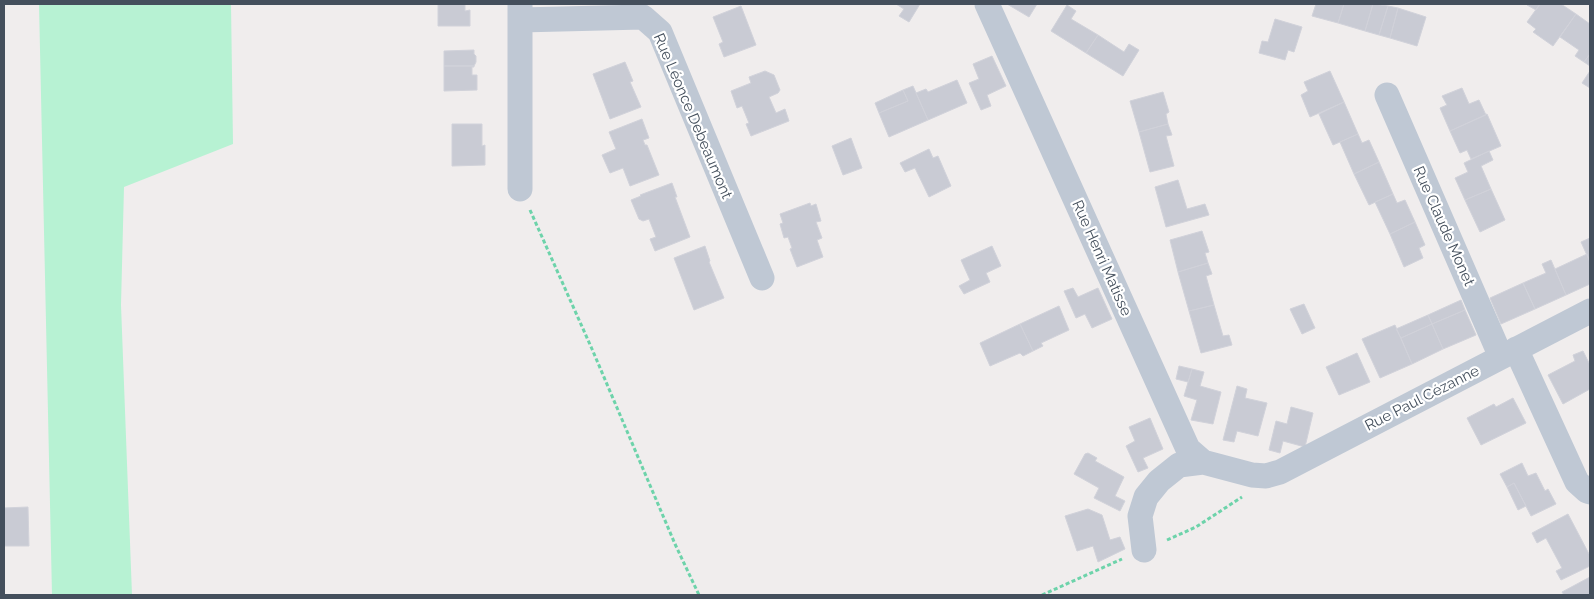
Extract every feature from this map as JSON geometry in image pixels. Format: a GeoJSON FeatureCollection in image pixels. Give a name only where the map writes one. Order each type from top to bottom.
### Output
{"type":"FeatureCollection","features":[{"type":"Feature","properties":{"kind":"street","name":"Rue Henri Matisse"},"geometry":{"type":"LineString","coordinates":[[987,4],[1188,449],[1204,462],[1252,475]]}},
{"type":"Feature","properties":{"kind":"street","name":"Rue Léonce Debeaumont"},"geometry":{"type":"LineString","coordinates":[[520,189],[520,12],[643,17],[660,32],[762,278]]}},
{"type":"Feature","properties":{"kind":"street","name":"Rue Claude Monet"},"geometry":{"type":"LineString","coordinates":[[1387,95],[1508,353],[1577,482],[1589,496]]}},
{"type":"Feature","properties":{"kind":"street","name":"Rue Paul Cézanne"},"geometry":{"type":"LineString","coordinates":[[1252,475],[1266,476],[1280,472],[1590,311]]}},
{"type":"Feature","properties":{"kind":"street"},"geometry":{"type":"LineString","coordinates":[[1144,550],[1140,516],[1146,497],[1159,480],[1180,465],[1204,462]]}},
{"type":"Feature","properties":{"kind":"path"},"geometry":{"type":"LineString","coordinates":[[520,189],[699,595]]}},
{"type":"Feature","properties":{"kind":"green space"},"geometry":{"type":"Polygon","coordinates":[[[39,4],[231,4],[233,144],[124,187],[121,305],[132,595],[52,595],[39,4]]]}},
{"type":"Feature","properties":{"kind":"building"},"geometry":{"type":"Polygon","coordinates":[[[438,4],[465,4],[465,11],[470,10],[470,26],[438,26],[438,4]]]}},
{"type":"Feature","properties":{"kind":"building"},"geometry":{"type":"Polygon","coordinates":[[[896,4],[920,4],[909,22],[899,16],[904,9],[896,4]]]}},
{"type":"Feature","properties":{"kind":"building"},"geometry":{"type":"Polygon","coordinates":[[[1007,4],[1037,4],[1029,17],[1007,4]]]}},
{"type":"Feature","properties":{"kind":"building"},"geometry":{"type":"Polygon","coordinates":[[[1316,4],[1344,4],[1338,23],[1312,16],[1316,4]]]}},
{"type":"Feature","properties":{"kind":"building"},"geometry":{"type":"Polygon","coordinates":[[[1344,4],[1373,4],[1365,31],[1338,23],[1344,4]]]}},
{"type":"Feature","properties":{"kind":"building"},"geometry":{"type":"Polygon","coordinates":[[[1373,4],[1388,6],[1379,35],[1365,31],[1373,4]]]}},
{"type":"Feature","properties":{"kind":"building"},"geometry":{"type":"Polygon","coordinates":[[[1528,4],[1540,4],[1536,10],[1528,4]]]}},
{"type":"Feature","properties":{"kind":"building"},"geometry":{"type":"Polygon","coordinates":[[[1540,4],[1561,4],[1576,14],[1553,46],[1533,32],[1536,29],[1527,22],[1540,4]]]}},
{"type":"Feature","properties":{"kind":"building"},"geometry":{"type":"Polygon","coordinates":[[[1067,5],[1076,11],[1071,19],[1098,35],[1086,53],[1051,31],[1067,5]]]}},
{"type":"Feature","properties":{"kind":"building"},"geometry":{"type":"Polygon","coordinates":[[[741,6],[756,45],[724,57],[719,44],[723,42],[713,17],[741,6]]]}},
{"type":"Feature","properties":{"kind":"building"},"geometry":{"type":"Polygon","coordinates":[[[1388,6],[1398,8],[1390,38],[1379,35],[1388,6]]]}},
{"type":"Feature","properties":{"kind":"building"},"geometry":{"type":"Polygon","coordinates":[[[1398,8],[1426,17],[1417,46],[1390,38],[1398,8]]]}},
{"type":"Feature","properties":{"kind":"building"},"geometry":{"type":"Polygon","coordinates":[[[1576,14],[1590,24],[1590,54],[1584,62],[1575,56],[1579,50],[1560,37],[1576,14]]]}},
{"type":"Feature","properties":{"kind":"building"},"geometry":{"type":"Polygon","coordinates":[[[1275,19],[1302,27],[1294,52],[1288,50],[1285,60],[1259,53],[1262,41],[1268,42],[1275,19]]]}},
{"type":"Feature","properties":{"kind":"building"},"geometry":{"type":"Polygon","coordinates":[[[1098,35],[1124,52],[1129,44],[1139,50],[1123,76],[1086,53],[1098,35]]]}},
{"type":"Feature","properties":{"kind":"building"},"geometry":{"type":"Polygon","coordinates":[[[474,50],[476,62],[474,66],[444,66],[444,51],[474,50]]]}},
{"type":"Feature","properties":{"kind":"building"},"geometry":{"type":"Polygon","coordinates":[[[1590,54],[1590,66],[1584,62],[1590,54]]]}},
{"type":"Feature","properties":{"kind":"building"},"geometry":{"type":"Polygon","coordinates":[[[992,56],[1006,86],[987,95],[991,106],[981,110],[969,83],[979,79],[973,64],[992,56]]]}},
{"type":"Feature","properties":{"kind":"building"},"geometry":{"type":"Polygon","coordinates":[[[625,62],[633,81],[630,82],[641,107],[610,119],[593,74],[625,62]]]}},
{"type":"Feature","properties":{"kind":"building"},"geometry":{"type":"Polygon","coordinates":[[[444,66],[474,66],[472,67],[472,75],[477,75],[477,90],[444,91],[444,66]]]}},
{"type":"Feature","properties":{"kind":"building"},"geometry":{"type":"Polygon","coordinates":[[[765,71],[774,75],[780,90],[769,97],[776,113],[785,109],[789,121],[751,136],[746,124],[749,123],[742,106],[737,108],[731,91],[751,83],[749,77],[765,71]]]}},
{"type":"Feature","properties":{"kind":"building"},"geometry":{"type":"Polygon","coordinates":[[[1330,71],[1344,102],[1310,117],[1301,95],[1308,91],[1304,82],[1330,71]]]}},
{"type":"Feature","properties":{"kind":"building"},"geometry":{"type":"Polygon","coordinates":[[[1590,71],[1590,88],[1582,83],[1590,71]]]}},
{"type":"Feature","properties":{"kind":"building"},"geometry":{"type":"Polygon","coordinates":[[[957,80],[967,103],[928,120],[916,93],[926,89],[928,92],[957,80]]]}},
{"type":"Feature","properties":{"kind":"building"},"geometry":{"type":"Polygon","coordinates":[[[913,86],[928,120],[889,137],[879,113],[908,101],[903,90],[913,86]]]}},
{"type":"Feature","properties":{"kind":"building"},"geometry":{"type":"Polygon","coordinates":[[[1462,88],[1469,104],[1479,100],[1486,115],[1450,131],[1440,108],[1447,105],[1442,96],[1462,88]]]}},
{"type":"Feature","properties":{"kind":"building"},"geometry":{"type":"Polygon","coordinates":[[[903,90],[908,101],[879,113],[875,103],[903,90]]]}},
{"type":"Feature","properties":{"kind":"building"},"geometry":{"type":"Polygon","coordinates":[[[1163,92],[1169,112],[1166,114],[1168,124],[1139,132],[1130,101],[1163,92]]]}},
{"type":"Feature","properties":{"kind":"building"},"geometry":{"type":"Polygon","coordinates":[[[1344,102],[1358,134],[1333,145],[1319,114],[1344,102]]]}},
{"type":"Feature","properties":{"kind":"building"},"geometry":{"type":"Polygon","coordinates":[[[1487,114],[1501,146],[1471,159],[1467,150],[1460,153],[1450,131],[1487,114]]]}},
{"type":"Feature","properties":{"kind":"building"},"geometry":{"type":"Polygon","coordinates":[[[642,119],[649,138],[643,140],[645,145],[647,145],[659,175],[630,186],[623,168],[610,173],[602,155],[616,149],[609,132],[642,119]]]}},
{"type":"Feature","properties":{"kind":"building"},"geometry":{"type":"Polygon","coordinates":[[[452,124],[482,124],[482,146],[485,145],[485,165],[452,166],[452,124]]]}},
{"type":"Feature","properties":{"kind":"building"},"geometry":{"type":"Polygon","coordinates":[[[1168,124],[1172,135],[1166,136],[1174,166],[1150,172],[1139,132],[1168,124]]]}},
{"type":"Feature","properties":{"kind":"building"},"geometry":{"type":"Polygon","coordinates":[[[1358,134],[1362,143],[1369,140],[1379,162],[1354,174],[1340,142],[1358,134]]]}},
{"type":"Feature","properties":{"kind":"building"},"geometry":{"type":"Polygon","coordinates":[[[851,138],[862,168],[843,175],[832,146],[851,138]]]}},
{"type":"Feature","properties":{"kind":"building"},"geometry":{"type":"Polygon","coordinates":[[[929,149],[933,158],[938,156],[951,186],[929,197],[915,168],[905,172],[900,163],[929,149]]]}},
{"type":"Feature","properties":{"kind":"building"},"geometry":{"type":"Polygon","coordinates":[[[1489,151],[1493,160],[1481,166],[1491,189],[1465,200],[1455,178],[1468,172],[1464,163],[1489,151]]]}},
{"type":"Feature","properties":{"kind":"building"},"geometry":{"type":"Polygon","coordinates":[[[1379,162],[1393,194],[1369,205],[1354,174],[1379,162]]]}},
{"type":"Feature","properties":{"kind":"building"},"geometry":{"type":"Polygon","coordinates":[[[1178,180],[1187,209],[1205,204],[1209,215],[1166,227],[1155,187],[1178,180]]]}},
{"type":"Feature","properties":{"kind":"building"},"geometry":{"type":"Polygon","coordinates":[[[672,183],[677,197],[675,197],[690,237],[655,251],[650,239],[656,237],[649,219],[643,221],[639,219],[631,200],[672,183]]]}},
{"type":"Feature","properties":{"kind":"building"},"geometry":{"type":"Polygon","coordinates":[[[1491,189],[1505,220],[1480,232],[1465,200],[1491,189]]]}},
{"type":"Feature","properties":{"kind":"building"},"geometry":{"type":"Polygon","coordinates":[[[1393,194],[1397,203],[1405,200],[1415,222],[1390,234],[1375,202],[1393,194]]]}},
{"type":"Feature","properties":{"kind":"building"},"geometry":{"type":"Polygon","coordinates":[[[810,203],[811,206],[816,204],[821,221],[816,222],[822,238],[817,240],[823,257],[797,267],[790,249],[792,248],[788,237],[784,238],[780,224],[783,223],[780,214],[810,203]]]}},
{"type":"Feature","properties":{"kind":"building"},"geometry":{"type":"Polygon","coordinates":[[[1415,222],[1425,245],[1419,248],[1423,258],[1404,267],[1390,234],[1415,222]]]}},
{"type":"Feature","properties":{"kind":"building"},"geometry":{"type":"Polygon","coordinates":[[[1202,231],[1209,252],[1205,253],[1208,263],[1178,272],[1170,240],[1202,231]]]}},
{"type":"Feature","properties":{"kind":"building"},"geometry":{"type":"Polygon","coordinates":[[[1590,238],[1590,262],[1581,242],[1590,238]]]}},
{"type":"Feature","properties":{"kind":"building"},"geometry":{"type":"Polygon","coordinates":[[[705,246],[709,262],[724,298],[694,310],[674,258],[705,246]]]}},
{"type":"Feature","properties":{"kind":"building"},"geometry":{"type":"Polygon","coordinates":[[[992,246],[1001,266],[986,273],[990,282],[964,294],[959,286],[970,280],[961,260],[992,246]]]}},
{"type":"Feature","properties":{"kind":"building"},"geometry":{"type":"Polygon","coordinates":[[[1587,254],[1590,262],[1590,284],[1566,295],[1555,269],[1587,254]]]}},
{"type":"Feature","properties":{"kind":"building"},"geometry":{"type":"Polygon","coordinates":[[[1551,260],[1566,295],[1535,309],[1523,283],[1546,273],[1542,264],[1551,260]]]}},
{"type":"Feature","properties":{"kind":"building"},"geometry":{"type":"Polygon","coordinates":[[[1208,263],[1212,274],[1206,276],[1214,305],[1189,311],[1178,272],[1208,263]]]}},
{"type":"Feature","properties":{"kind":"building"},"geometry":{"type":"Polygon","coordinates":[[[1523,283],[1535,309],[1501,324],[1490,298],[1523,283]]]}},
{"type":"Feature","properties":{"kind":"building"},"geometry":{"type":"Polygon","coordinates":[[[1073,288],[1078,297],[1098,288],[1112,319],[1092,328],[1085,314],[1076,318],[1064,291],[1073,288]]]}},
{"type":"Feature","properties":{"kind":"building"},"geometry":{"type":"Polygon","coordinates":[[[1461,300],[1465,310],[1432,324],[1428,315],[1461,300]]]}},
{"type":"Feature","properties":{"kind":"building"},"geometry":{"type":"Polygon","coordinates":[[[1304,304],[1315,328],[1302,334],[1290,309],[1304,304]]]}},
{"type":"Feature","properties":{"kind":"building"},"geometry":{"type":"Polygon","coordinates":[[[1214,305],[1223,336],[1229,335],[1232,345],[1201,353],[1189,311],[1214,305]]]}},
{"type":"Feature","properties":{"kind":"building"},"geometry":{"type":"Polygon","coordinates":[[[1059,306],[1069,330],[1041,343],[1043,346],[1033,351],[1020,324],[1059,306]]]}},
{"type":"Feature","properties":{"kind":"building"},"geometry":{"type":"Polygon","coordinates":[[[1465,310],[1476,335],[1443,349],[1432,324],[1465,310]]]}},
{"type":"Feature","properties":{"kind":"building"},"geometry":{"type":"Polygon","coordinates":[[[1428,315],[1432,324],[1401,338],[1396,329],[1428,315]]]}},
{"type":"Feature","properties":{"kind":"building"},"geometry":{"type":"Polygon","coordinates":[[[1020,324],[1033,351],[1023,356],[1020,353],[990,366],[980,343],[1020,324]]]}},
{"type":"Feature","properties":{"kind":"building"},"geometry":{"type":"Polygon","coordinates":[[[1432,324],[1443,349],[1412,364],[1401,338],[1432,324]]]}},
{"type":"Feature","properties":{"kind":"building"},"geometry":{"type":"Polygon","coordinates":[[[1395,325],[1412,364],[1380,378],[1362,339],[1395,325]]]}},
{"type":"Feature","properties":{"kind":"building"},"geometry":{"type":"Polygon","coordinates":[[[1583,351],[1590,365],[1590,389],[1563,404],[1548,375],[1575,361],[1573,355],[1583,351]]]}},
{"type":"Feature","properties":{"kind":"building"},"geometry":{"type":"Polygon","coordinates":[[[1357,353],[1370,382],[1339,395],[1326,367],[1357,353]]]}},
{"type":"Feature","properties":{"kind":"building"},"geometry":{"type":"Polygon","coordinates":[[[1179,366],[1192,369],[1188,382],[1176,379],[1179,366]]]}},
{"type":"Feature","properties":{"kind":"building"},"geometry":{"type":"Polygon","coordinates":[[[1192,369],[1204,372],[1200,386],[1221,392],[1213,424],[1191,420],[1197,400],[1184,396],[1192,369]]]}},
{"type":"Feature","properties":{"kind":"building"},"geometry":{"type":"Polygon","coordinates":[[[1237,386],[1247,389],[1245,398],[1267,403],[1258,436],[1237,431],[1234,442],[1223,440],[1237,386]]]}},
{"type":"Feature","properties":{"kind":"building"},"geometry":{"type":"Polygon","coordinates":[[[1513,398],[1526,423],[1481,445],[1467,418],[1494,404],[1496,407],[1513,398]]]}},
{"type":"Feature","properties":{"kind":"building"},"geometry":{"type":"Polygon","coordinates":[[[1291,407],[1313,413],[1305,447],[1283,441],[1280,453],[1269,450],[1276,421],[1287,424],[1291,407]]]}},
{"type":"Feature","properties":{"kind":"building"},"geometry":{"type":"Polygon","coordinates":[[[1150,418],[1163,449],[1143,458],[1148,468],[1138,472],[1126,446],[1135,441],[1129,427],[1150,418]]]}},
{"type":"Feature","properties":{"kind":"building"},"geometry":{"type":"Polygon","coordinates":[[[1088,453],[1097,458],[1095,461],[1124,477],[1115,496],[1125,501],[1120,511],[1094,498],[1099,488],[1074,474],[1085,454],[1088,453]]]}},
{"type":"Feature","properties":{"kind":"building"},"geometry":{"type":"Polygon","coordinates":[[[1522,463],[1528,476],[1536,473],[1545,491],[1548,489],[1556,504],[1531,516],[1514,483],[1507,487],[1500,474],[1522,463]]]}},
{"type":"Feature","properties":{"kind":"building"},"geometry":{"type":"Polygon","coordinates":[[[1514,483],[1526,506],[1518,510],[1507,487],[1514,483]]]}},
{"type":"Feature","properties":{"kind":"building"},"geometry":{"type":"Polygon","coordinates":[[[28,507],[29,546],[4,546],[4,508],[28,507]]]}},
{"type":"Feature","properties":{"kind":"building"},"geometry":{"type":"Polygon","coordinates":[[[1088,509],[1102,515],[1110,540],[1120,537],[1125,549],[1098,562],[1093,546],[1077,551],[1065,516],[1088,509]]]}},
{"type":"Feature","properties":{"kind":"building"},"geometry":{"type":"Polygon","coordinates":[[[1568,514],[1590,554],[1590,566],[1561,580],[1556,571],[1562,568],[1546,538],[1537,543],[1532,533],[1568,514]]]}},
{"type":"Feature","properties":{"kind":"building"},"geometry":{"type":"Polygon","coordinates":[[[1590,577],[1590,595],[1564,595],[1562,592],[1590,577]]]}}]}
